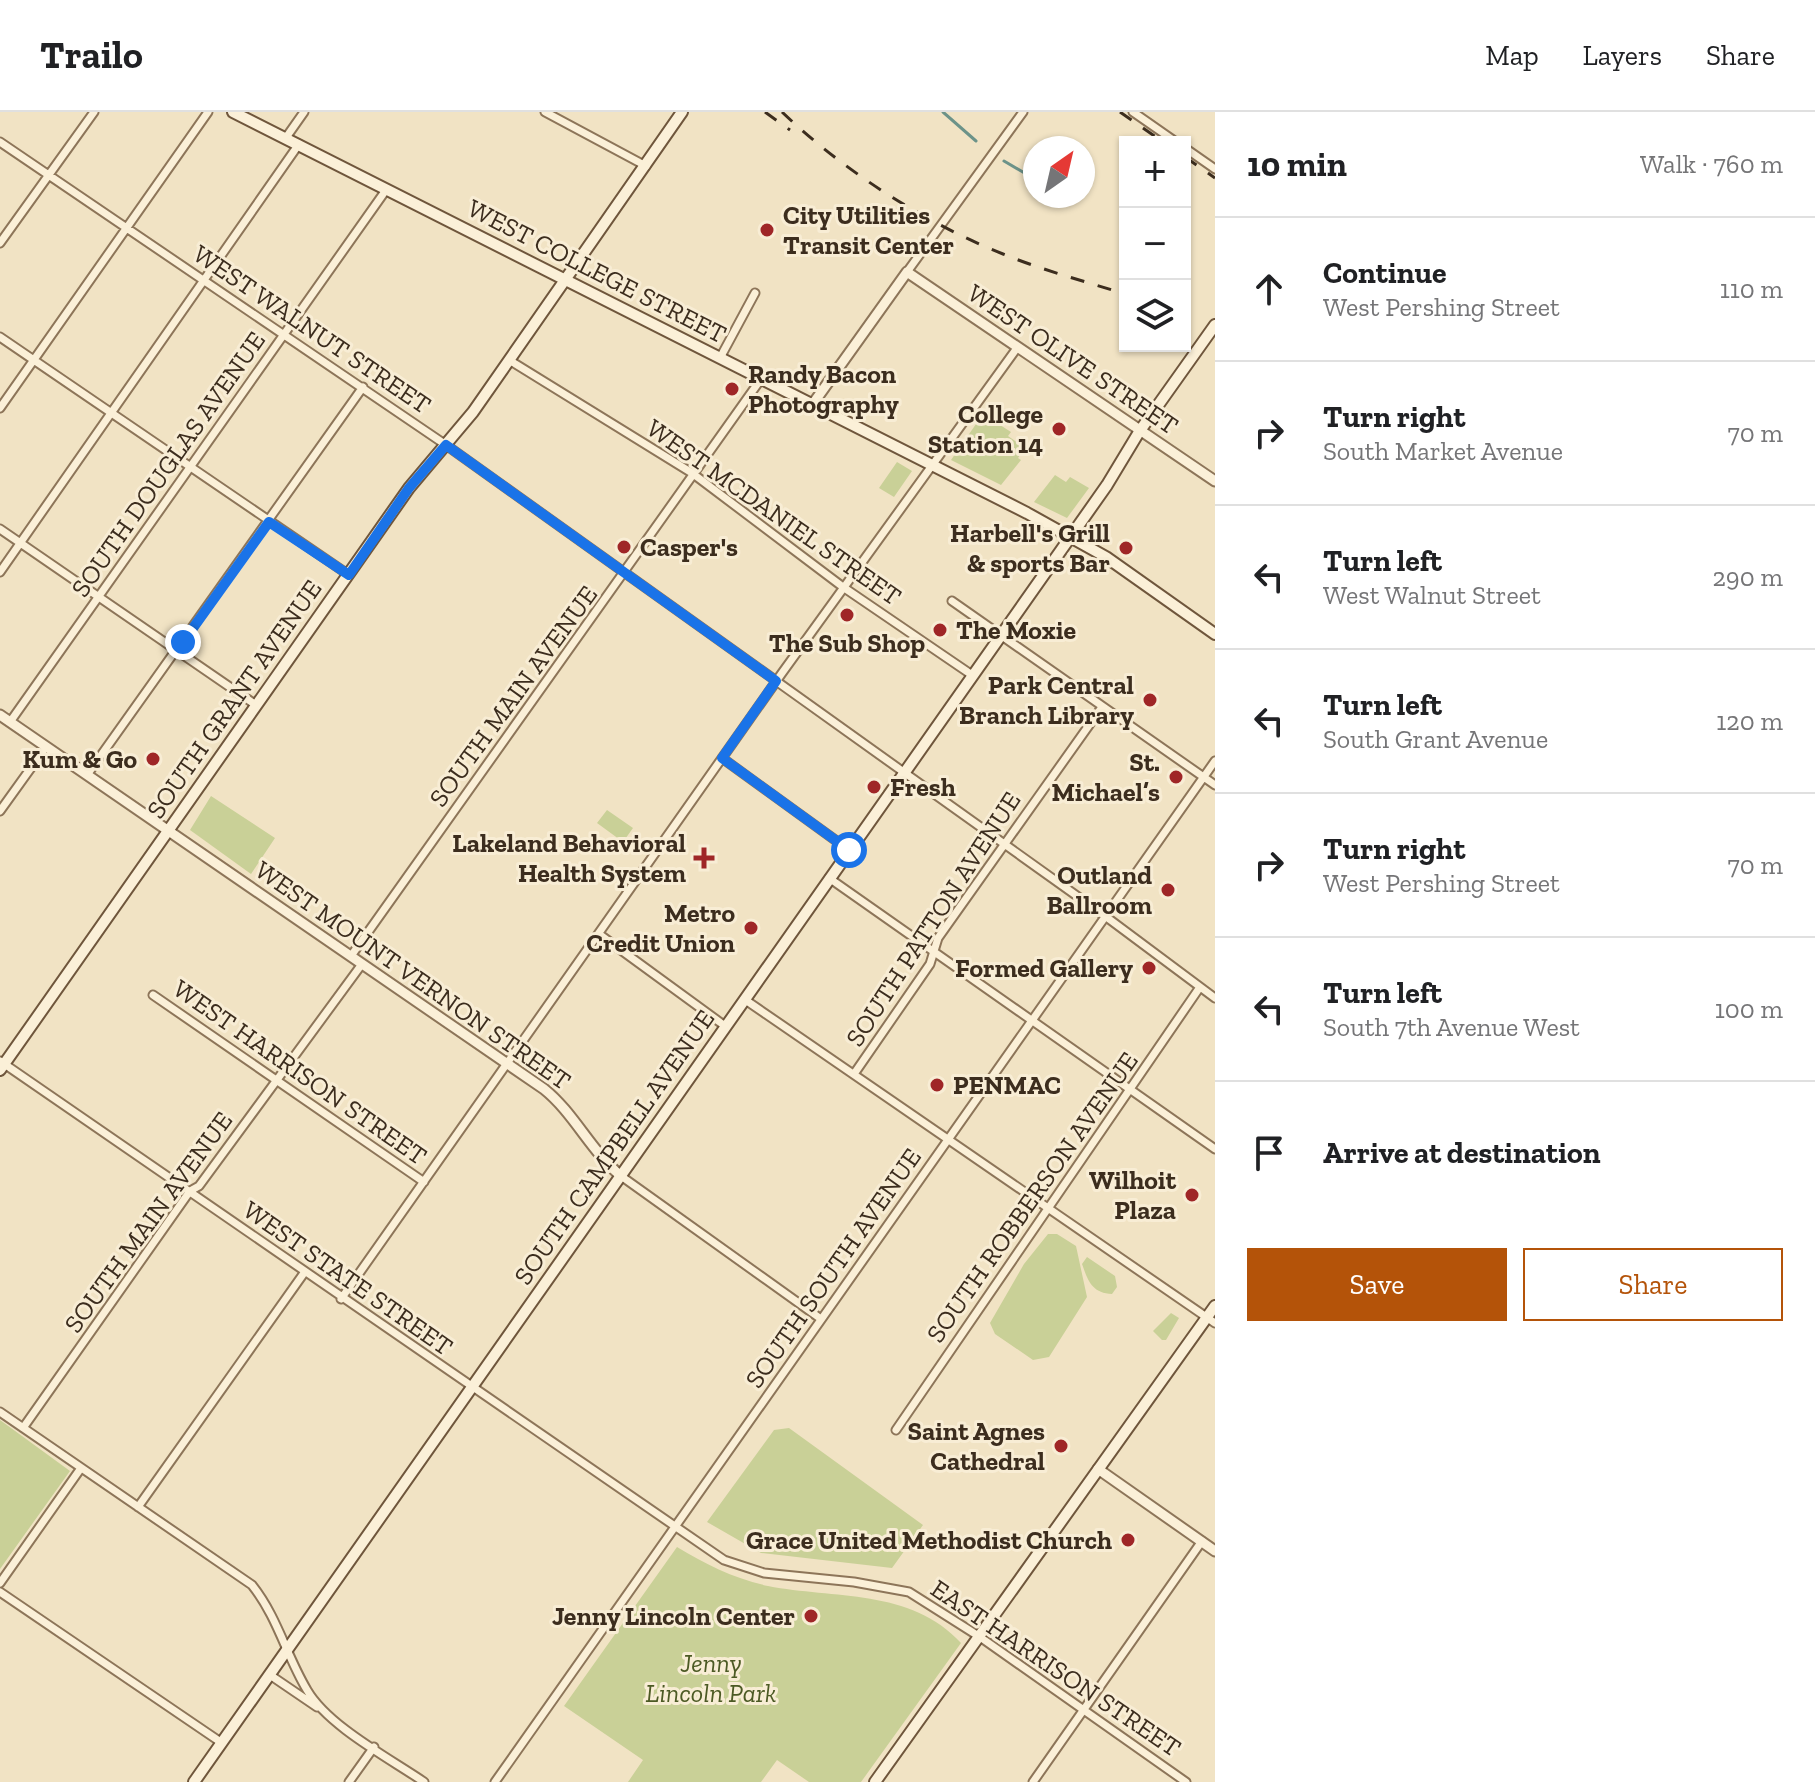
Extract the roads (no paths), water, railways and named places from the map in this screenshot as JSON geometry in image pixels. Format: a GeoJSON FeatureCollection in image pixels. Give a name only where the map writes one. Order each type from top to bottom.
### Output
{"type":"FeatureCollection","features":[{"type":"Feature","properties":{"kind":"main road","name":"WEST COLLEGE STREET"},"geometry":{"type":"LineString","coordinates":[[233,112],[1069,536],[1215,634]]}},
{"type":"Feature","properties":{"kind":"main road","name":"SOUTH GRANT AVENUE"},"geometry":{"type":"LineString","coordinates":[[1,1065],[420,473],[446,445],[509,360],[682,112]]}},
{"type":"Feature","properties":{"kind":"main road","name":"SOUTH CAMPBELL AVENUE"},"geometry":{"type":"LineString","coordinates":[[194,1782],[1107,485],[1139,432],[1215,325]]}},
{"type":"Feature","properties":{"kind":"main road"},"geometry":{"type":"LineString","coordinates":[[875,1782],[1098,1469],[1211,1320],[1215,1306]]}},
{"type":"Feature","properties":{"kind":"street"},"geometry":{"type":"LineString","coordinates":[[0,243],[94,112]]}},
{"type":"Feature","properties":{"kind":"street"},"geometry":{"type":"LineString","coordinates":[[0,408],[208,112]]}},
{"type":"Feature","properties":{"kind":"street"},"geometry":{"type":"LineString","coordinates":[[285,139],[304,112]]}},
{"type":"Feature","properties":{"kind":"street"},"geometry":{"type":"LineString","coordinates":[[545,112],[649,161]]}},
{"type":"Feature","properties":{"kind":"street"},"geometry":{"type":"LineString","coordinates":[[812,405],[1023,112]]}},
{"type":"Feature","properties":{"kind":"street"},"geometry":{"type":"LineString","coordinates":[[1133,112],[1167,136]]}},
{"type":"Feature","properties":{"kind":"street","name":"WEST WALNUT STREET"},"geometry":{"type":"LineString","coordinates":[[0,142],[446,445],[1215,998]]}},
{"type":"Feature","properties":{"kind":"street"},"geometry":{"type":"LineString","coordinates":[[0,572],[299,144]]}},
{"type":"Feature","properties":{"kind":"street"},"geometry":{"type":"LineString","coordinates":[[1191,152],[1215,169]]}},
{"type":"Feature","properties":{"kind":"street","name":"SOUTH DOUGLAS AVENUE"},"geometry":{"type":"LineString","coordinates":[[10,722],[386,190]]}},
{"type":"Feature","properties":{"kind":"street","name":"WEST OLIVE STREET"},"geometry":{"type":"LineString","coordinates":[[907,272],[1215,481]]}},
{"type":"Feature","properties":{"kind":"street"},"geometry":{"type":"LineString","coordinates":[[720,358],[755,293]]}},
{"type":"Feature","properties":{"kind":"street"},"geometry":{"type":"LineString","coordinates":[[0,337],[349,575]]}},
{"type":"Feature","properties":{"kind":"street"},"geometry":{"type":"LineString","coordinates":[[341,1299],[776,681],[1017,348]]}},
{"type":"Feature","properties":{"kind":"street","name":"WEST MCDANIEL STREET"},"geometry":{"type":"LineString","coordinates":[[509,360],[692,473],[843,587],[972,675]]}},
{"type":"Feature","properties":{"kind":"street","name":"SOUTH MAIN AVENUE"},"geometry":{"type":"LineString","coordinates":[[351,956],[761,379]]}},
{"type":"Feature","properties":{"kind":"street"},"geometry":{"type":"LineString","coordinates":[[87,775],[363,387]]}},
{"type":"Feature","properties":{"kind":"street"},"geometry":{"type":"LineString","coordinates":[[0,529],[256,705]]}},
{"type":"Feature","properties":{"kind":"street"},"geometry":{"type":"LineString","coordinates":[[952,601],[1215,785]]}},
{"type":"Feature","properties":{"kind":"street","name":"SOUTH PATTON AVENUE"},"geometry":{"type":"LineString","coordinates":[[854,1074],[930,964],[938,938],[1102,707]]}},
{"type":"Feature","properties":{"kind":"street","name":"WEST MOUNT VERNON STREET"},"geometry":{"type":"LineString","coordinates":[[0,715],[508,1063],[554,1097],[595,1152],[621,1176],[821,1319]]}},
{"type":"Feature","properties":{"kind":"street"},"geometry":{"type":"LineString","coordinates":[[0,811],[46,747]]}},
{"type":"Feature","properties":{"kind":"street"},"geometry":{"type":"LineString","coordinates":[[722,758],[849,850]]}},
{"type":"Feature","properties":{"kind":"street","name":"SOUTH SOUTH AVENUE"},"geometry":{"type":"LineString","coordinates":[[495,1782],[1215,761]]}},
{"type":"Feature","properties":{"kind":"street"},"geometry":{"type":"LineString","coordinates":[[829,878],[1215,1149]]}},
{"type":"Feature","properties":{"kind":"street"},"geometry":{"type":"LineString","coordinates":[[599,934],[725,1026]]}},
{"type":"Feature","properties":{"kind":"street","name":"SOUTH MAIN AVENUE"},"geometry":{"type":"LineString","coordinates":[[23,1428],[190,1191],[199,1186],[362,964]]}},
{"type":"Feature","properties":{"kind":"street","name":"SOUTH ROBBERSON AVENUE"},"geometry":{"type":"LineString","coordinates":[[896,1430],[1200,987]]}},
{"type":"Feature","properties":{"kind":"street","name":"WEST HARRISON STREET"},"geometry":{"type":"LineString","coordinates":[[153,995],[424,1182]]}},
{"type":"Feature","properties":{"kind":"street"},"geometry":{"type":"LineString","coordinates":[[744,999],[1211,1320]]}},
{"type":"Feature","properties":{"kind":"street","name":"WEST STATE STREET"},"geometry":{"type":"LineString","coordinates":[[1,1065],[190,1191],[674,1529]]}},
{"type":"Feature","properties":{"kind":"street"},"geometry":{"type":"LineString","coordinates":[[138,1507],[304,1273]]}},
{"type":"Feature","properties":{"kind":"street"},"geometry":{"type":"LineString","coordinates":[[0,1412],[252,1585],[271,1609],[307,1692],[322,1710]]}},
{"type":"Feature","properties":{"kind":"street"},"geometry":{"type":"LineString","coordinates":[[0,1583],[81,1468]]}},
{"type":"Feature","properties":{"kind":"street"},"geometry":{"type":"LineString","coordinates":[[1098,1469],[1215,1551]]}},
{"type":"Feature","properties":{"kind":"street","name":"EAST HARRISON STREET"},"geometry":{"type":"LineString","coordinates":[[674,1529],[724,1560],[764,1573],[854,1582],[909,1592],[980,1637],[1186,1782]]}},
{"type":"Feature","properties":{"kind":"street"},"geometry":{"type":"LineString","coordinates":[[1033,1782],[1202,1541]]}},
{"type":"Feature","properties":{"kind":"street"},"geometry":{"type":"LineString","coordinates":[[0,1592],[222,1743]]}},
{"type":"Feature","properties":{"kind":"street"},"geometry":{"type":"LineString","coordinates":[[270,1675],[424,1782]]}},
{"type":"Feature","properties":{"kind":"street"},"geometry":{"type":"LineString","coordinates":[[349,1782],[374,1747]]}},
{"type":"Feature","properties":{"kind":"waterway"},"geometry":{"type":"LineString","coordinates":[[943,112],[976,141]]}},
{"type":"Feature","properties":{"kind":"waterway"},"geometry":{"type":"LineString","coordinates":[[1004,161],[1023,172]]}},
{"type":"Feature","properties":{"kind":"railway"},"geometry":{"type":"LineString","coordinates":[[765,112],[790,130]]}},
{"type":"Feature","properties":{"kind":"railway"},"geometry":{"type":"LineString","coordinates":[[782,112],[831,155],[943,227],[1018,260],[1119,292]]}},
{"type":"Feature","properties":{"kind":"railway"},"geometry":{"type":"LineString","coordinates":[[1120,112],[1154,136]]}},
{"type":"Feature","properties":{"kind":"railway"},"geometry":{"type":"LineString","coordinates":[[1191,161],[1215,178]]}},
{"type":"Feature","properties":{"kind":"place","name":"City Utilities Transit Center"},"geometry":{"type":"Point","coordinates":[767,230]}},
{"type":"Feature","properties":{"kind":"place","name":"Randy Bacon Photography"},"geometry":{"type":"Point","coordinates":[732,389]}},
{"type":"Feature","properties":{"kind":"place","name":"College Station 14"},"geometry":{"type":"Point","coordinates":[1059,429]}},
{"type":"Feature","properties":{"kind":"place","name":"Casper's"},"geometry":{"type":"Point","coordinates":[624,547]}},
{"type":"Feature","properties":{"kind":"place","name":"Harbell's Grill & sports Bar"},"geometry":{"type":"Point","coordinates":[1126,548]}},
{"type":"Feature","properties":{"kind":"place","name":"The Sub Shop"},"geometry":{"type":"Point","coordinates":[847,615]}},
{"type":"Feature","properties":{"kind":"place","name":"The Moxie"},"geometry":{"type":"Point","coordinates":[940,630]}},
{"type":"Feature","properties":{"kind":"place","name":"Park Central Branch Library"},"geometry":{"type":"Point","coordinates":[1150,700]}},
{"type":"Feature","properties":{"kind":"place","name":"Kum & Go"},"geometry":{"type":"Point","coordinates":[153,759]}},
{"type":"Feature","properties":{"kind":"place","name":"St. Michael’s"},"geometry":{"type":"Point","coordinates":[1176,777]}},
{"type":"Feature","properties":{"kind":"place","name":"Fresh"},"geometry":{"type":"Point","coordinates":[874,787]}},
{"type":"Feature","properties":{"kind":"place","name":"Lakeland Behavioral Health System"},"geometry":{"type":"Point","coordinates":[704,858]}},
{"type":"Feature","properties":{"kind":"place","name":"Outland Ballroom"},"geometry":{"type":"Point","coordinates":[1168,890]}},
{"type":"Feature","properties":{"kind":"place","name":"Metro Credit Union"},"geometry":{"type":"Point","coordinates":[751,928]}},
{"type":"Feature","properties":{"kind":"place","name":"Formed Gallery"},"geometry":{"type":"Point","coordinates":[1149,968]}},
{"type":"Feature","properties":{"kind":"place","name":"PENMAC"},"geometry":{"type":"Point","coordinates":[937,1085]}},
{"type":"Feature","properties":{"kind":"place","name":"Wilhoit Plaza"},"geometry":{"type":"Point","coordinates":[1192,1195]}},
{"type":"Feature","properties":{"kind":"place","name":"Saint Agnes Cathedral"},"geometry":{"type":"Point","coordinates":[1061,1446]}},
{"type":"Feature","properties":{"kind":"place","name":"Grace United Methodist Church"},"geometry":{"type":"Point","coordinates":[1128,1540]}},
{"type":"Feature","properties":{"kind":"place","name":"Jenny Lincoln Center"},"geometry":{"type":"Point","coordinates":[811,1616]}},
{"type":"Feature","properties":{"kind":"park label","name":"Jenny Lincoln Park"},"geometry":{"type":"Point","coordinates":[711,1678]}}]}
